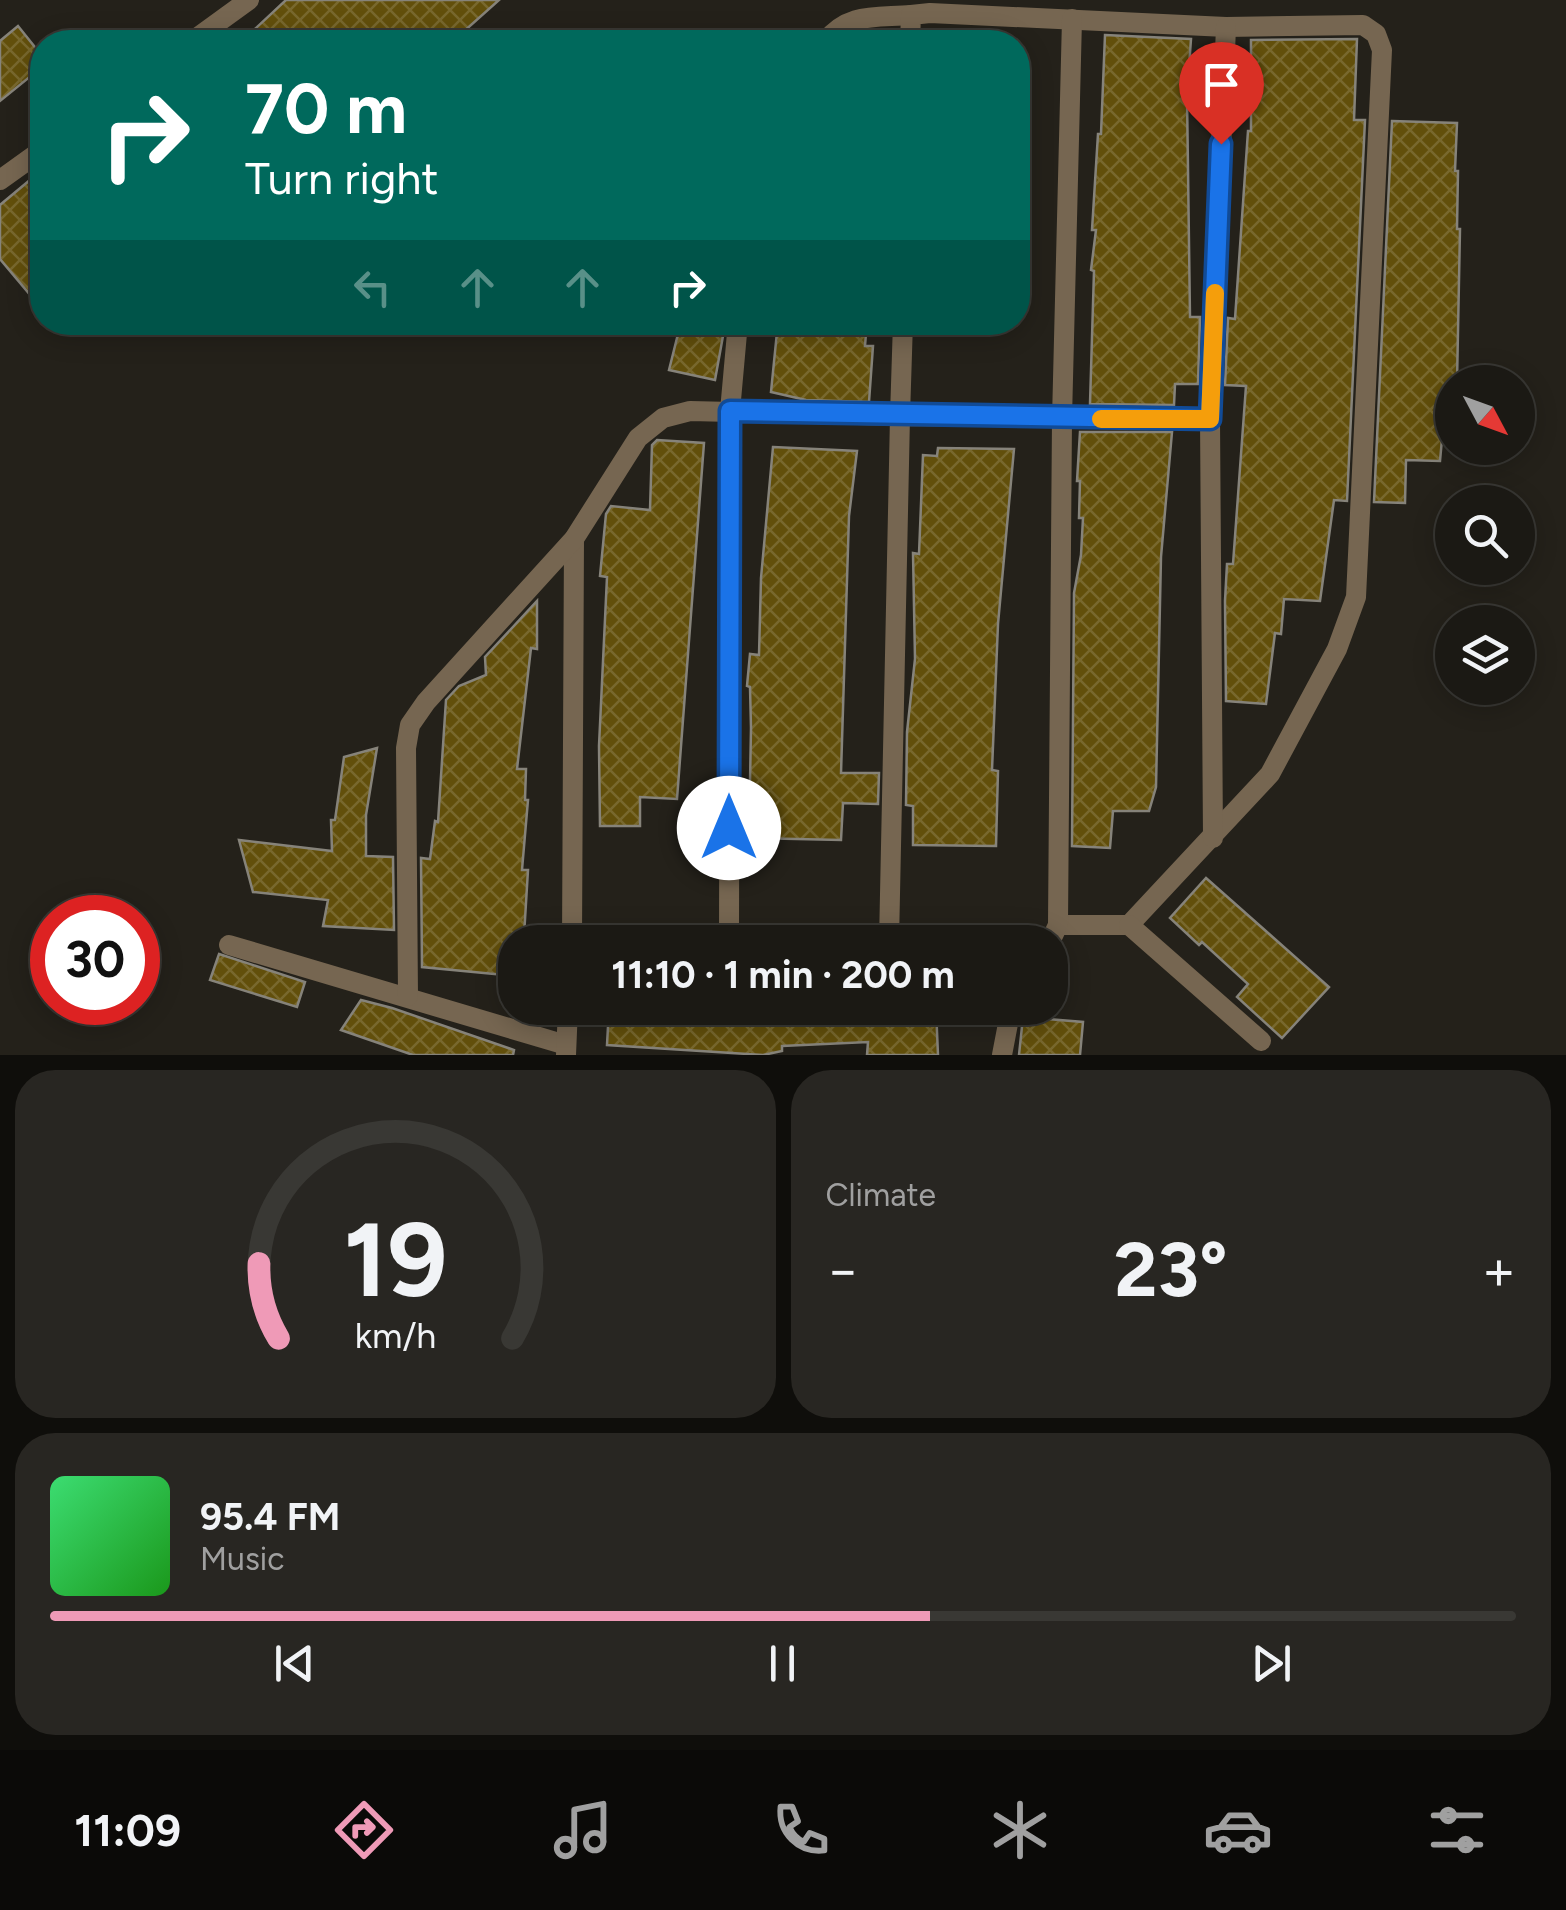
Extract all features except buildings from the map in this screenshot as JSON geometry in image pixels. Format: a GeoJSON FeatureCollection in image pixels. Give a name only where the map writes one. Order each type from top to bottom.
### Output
{"type":"FeatureCollection","features":[{"type":"Feature","properties":{"kind":"street"},"geometry":{"type":"LineString","coordinates":[[207,30],[248,0]]}},
{"type":"Feature","properties":{"kind":"street"},"geometry":{"type":"LineString","coordinates":[[910,30],[911,15]]}},
{"type":"Feature","properties":{"kind":"street"},"geometry":{"type":"LineString","coordinates":[[834,30],[848,20],[911,15],[1226,27],[1363,25],[1376,34],[1382,50],[1356,597],[1337,649],[1270,774],[1129,924],[1068,932]]}},
{"type":"Feature","properties":{"kind":"street"},"geometry":{"type":"LineString","coordinates":[[1054,925],[1072,19]]}},
{"type":"Feature","properties":{"kind":"street"},"geometry":{"type":"LineString","coordinates":[[1213,838],[1210,419],[1226,27]]}},
{"type":"Feature","properties":{"kind":"street"},"geometry":{"type":"LineString","coordinates":[[0,180],[30,159]]}},
{"type":"Feature","properties":{"kind":"street"},"geometry":{"type":"LineString","coordinates":[[728,925],[730,411],[737,335]]}},
{"type":"Feature","properties":{"kind":"street"},"geometry":{"type":"LineString","coordinates":[[889,925],[903,335]]}},
{"type":"Feature","properties":{"kind":"street"},"geometry":{"type":"LineString","coordinates":[[408,996],[406,748],[410,725],[426,702],[574,539],[638,438],[663,418],[690,410],[1210,419]]}},
{"type":"Feature","properties":{"kind":"street"},"geometry":{"type":"LineString","coordinates":[[572,925],[574,539]]}},
{"type":"Feature","properties":{"kind":"street"},"geometry":{"type":"LineString","coordinates":[[1129,924],[1261,1041]]}},
{"type":"Feature","properties":{"kind":"street"},"geometry":{"type":"LineString","coordinates":[[229,945],[408,996],[566,1050],[567,1025]]}},
{"type":"Feature","properties":{"kind":"street"},"geometry":{"type":"LineString","coordinates":[[1002,1055],[1007,1025]]}},
{"type":"Feature","properties":{"kind":"slow traffic"},"geometry":{"type":"LineString","coordinates":[[1101,419],[1210,419],[1215,293]]}},
{"type":"Feature","properties":{"kind":"route"},"geometry":{"type":"LineString","coordinates":[[729,828],[730,411],[1210,419],[1221,144]]}}]}
